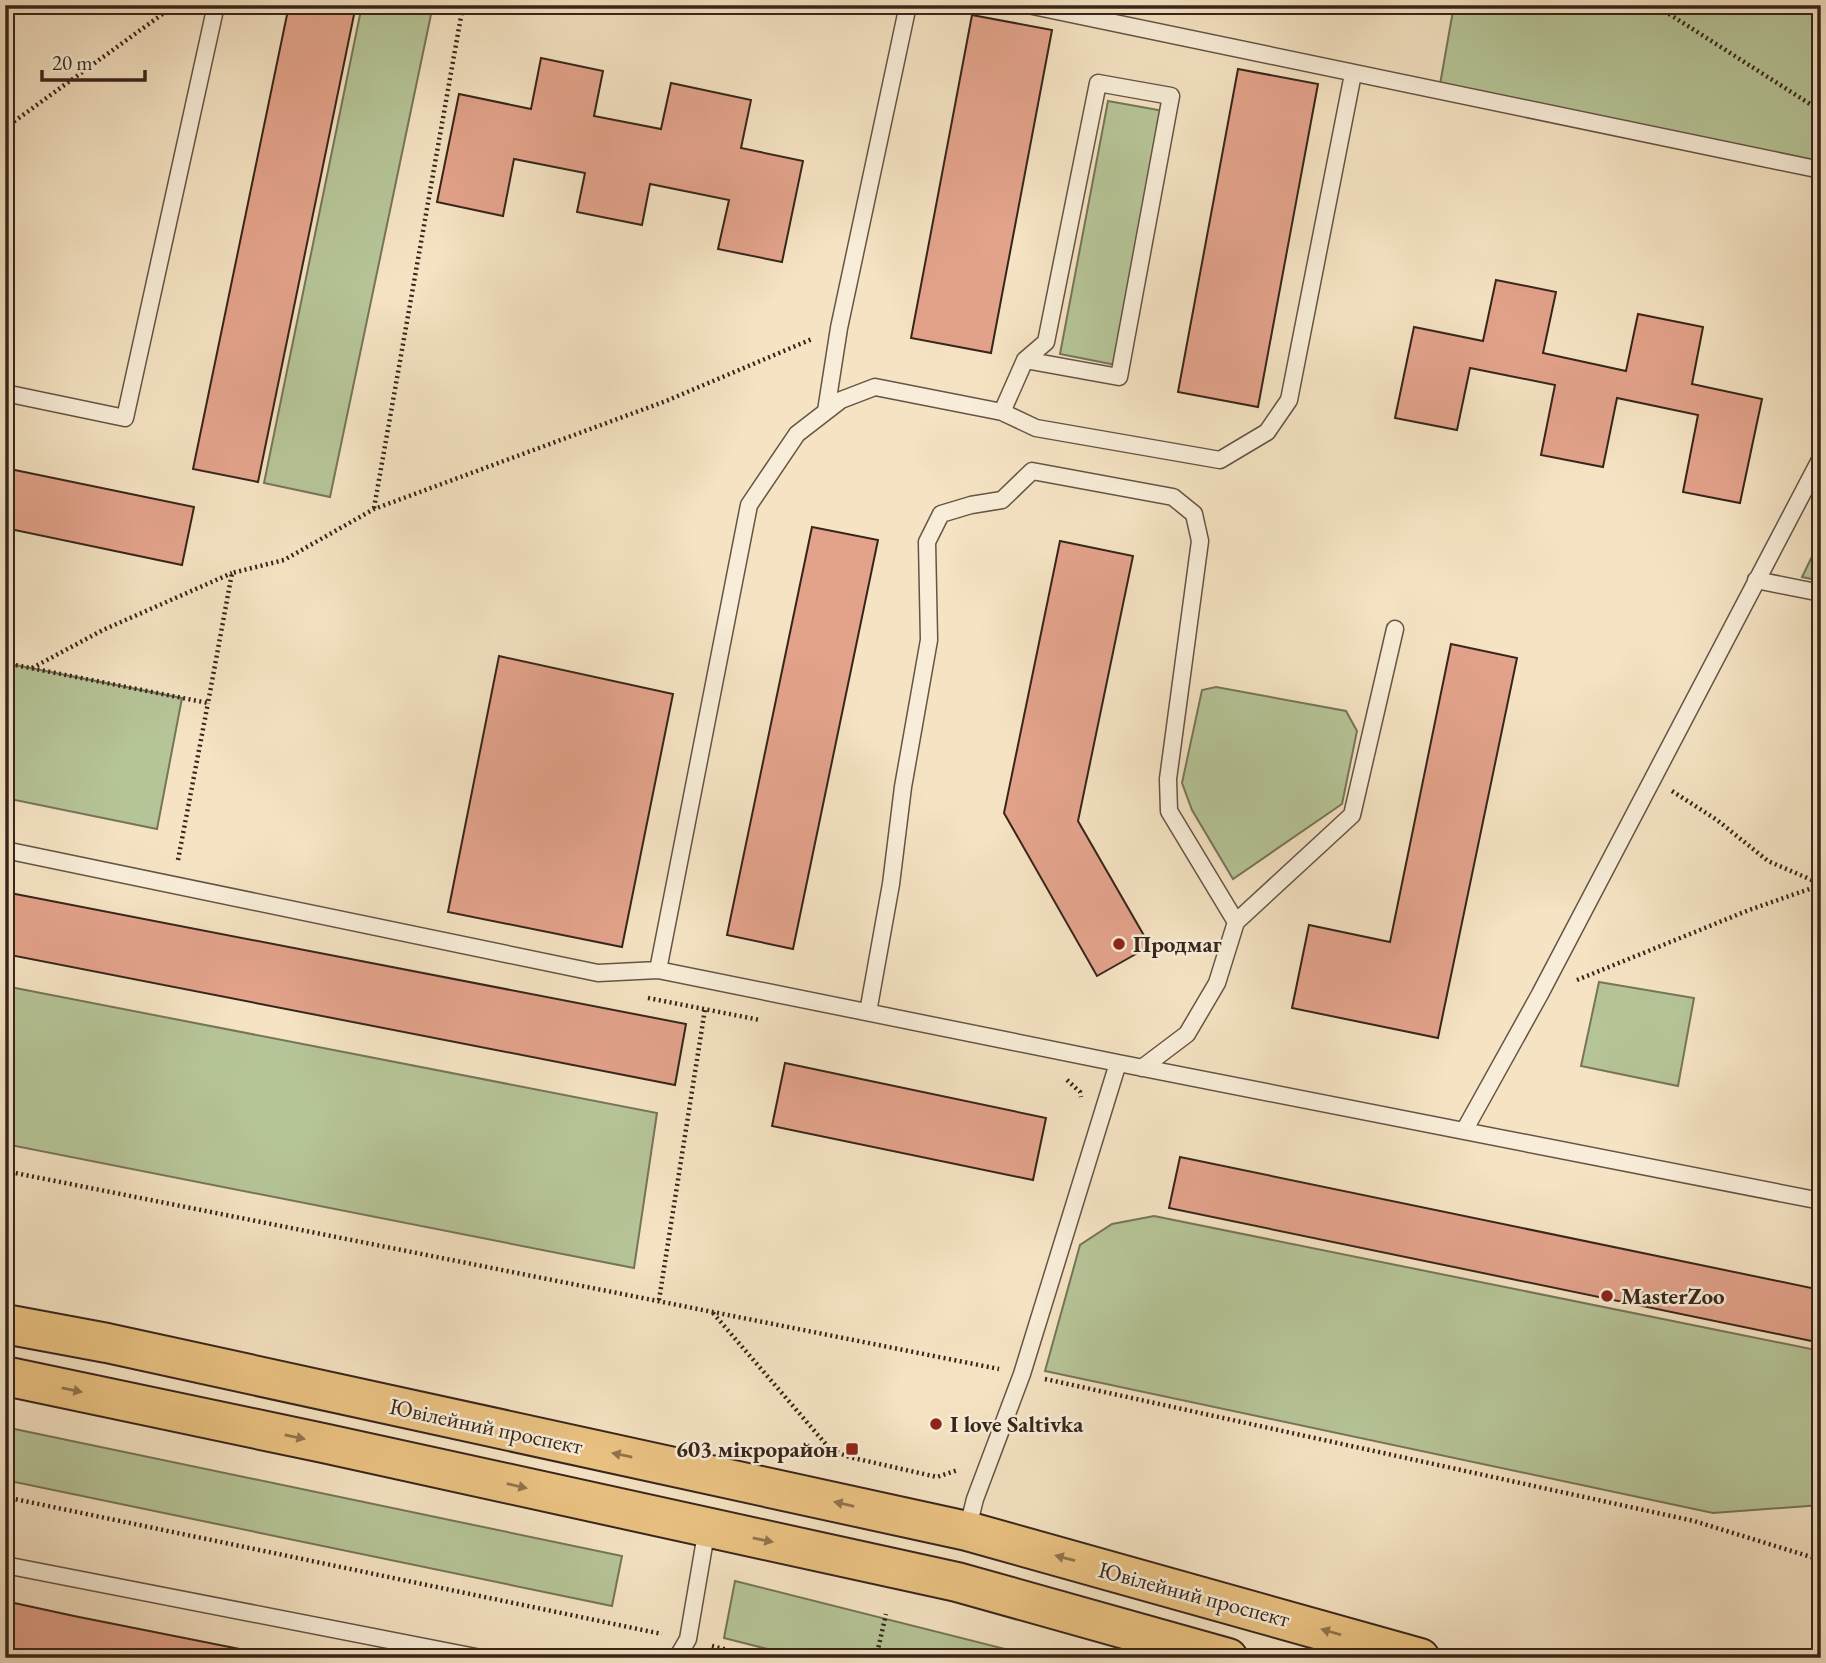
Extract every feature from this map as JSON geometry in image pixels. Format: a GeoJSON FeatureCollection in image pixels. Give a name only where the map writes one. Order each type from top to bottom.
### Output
{"type":"FeatureCollection","features":[{"type":"Feature","properties":{"kind":"main road","name":"Ювілейний проспект"},"geometry":{"type":"LineString","coordinates":[[5,1324],[107,1343],[967,1531],[1420,1658]]}},
{"type":"Feature","properties":{"kind":"main road"},"geometry":{"type":"LineString","coordinates":[[5,1377],[957,1582],[1228,1658]]}},
{"type":"Feature","properties":{"kind":"main road"},"geometry":{"type":"LineString","coordinates":[[476,1477],[486,1426]]}},
{"type":"Feature","properties":{"kind":"main road"},"geometry":{"type":"LineString","coordinates":[[957,1582],[967,1531]]}},
{"type":"Feature","properties":{"kind":"lane"},"geometry":{"type":"LineString","coordinates":[[5,393],[125,418],[216,5]]}},
{"type":"Feature","properties":{"kind":"lane"},"geometry":{"type":"LineString","coordinates":[[826,411],[839,328],[908,5]]}},
{"type":"Feature","properties":{"kind":"lane"},"geometry":{"type":"LineString","coordinates":[[1028,5],[1821,170]]}},
{"type":"Feature","properties":{"kind":"lane"},"geometry":{"type":"LineString","coordinates":[[658,970],[749,505],[797,434],[841,400],[874,387],[1002,412],[1036,428],[1220,460],[1267,432],[1289,400],[1353,74]]}},
{"type":"Feature","properties":{"kind":"lane"},"geometry":{"type":"LineString","coordinates":[[1002,412],[1025,360],[1046,342],[1098,83],[1171,96],[1119,377],[1025,360]]}},
{"type":"Feature","properties":{"kind":"lane"},"geometry":{"type":"LineString","coordinates":[[1464,1131],[1540,994],[1821,458]]}},
{"type":"Feature","properties":{"kind":"lane"},"geometry":{"type":"LineString","coordinates":[[868,1012],[929,640],[927,542],[941,514],[1002,500],[1032,471],[1172,497],[1194,514],[1200,541],[1168,779],[1169,811],[1236,922]]}},
{"type":"Feature","properties":{"kind":"lane"},"geometry":{"type":"LineString","coordinates":[[1756,580],[1821,593]]}},
{"type":"Feature","properties":{"kind":"lane"},"geometry":{"type":"LineString","coordinates":[[1142,1068],[1187,1034],[1217,983],[1236,922],[1352,815],[1395,629]]}},
{"type":"Feature","properties":{"kind":"lane"},"geometry":{"type":"LineString","coordinates":[[5,850],[598,973],[658,970],[1821,1201]]}},
{"type":"Feature","properties":{"kind":"lane"},"geometry":{"type":"LineString","coordinates":[[967,1531],[975,1499],[1022,1374],[1118,1063]]}},
{"type":"Feature","properties":{"kind":"lane"},"geometry":{"type":"LineString","coordinates":[[677,1658],[688,1639],[707,1528]]}},
{"type":"Feature","properties":{"kind":"lane"},"geometry":{"type":"LineString","coordinates":[[5,1564],[481,1658]]}},
{"type":"Feature","properties":{"kind":"path"},"geometry":{"type":"LineString","coordinates":[[5,128],[176,5]]}},
{"type":"Feature","properties":{"kind":"path"},"geometry":{"type":"LineString","coordinates":[[374,509],[463,5]]}},
{"type":"Feature","properties":{"kind":"path"},"geometry":{"type":"LineString","coordinates":[[1655,5],[1821,111]]}},
{"type":"Feature","properties":{"kind":"path"},"geometry":{"type":"LineString","coordinates":[[31,668],[103,630],[232,573],[284,560],[374,509],[666,401],[839,328]]}},
{"type":"Feature","properties":{"kind":"path"},"geometry":{"type":"LineString","coordinates":[[173,885],[232,573]]}},
{"type":"Feature","properties":{"kind":"path"},"geometry":{"type":"LineString","coordinates":[[5,663],[208,703]]}},
{"type":"Feature","properties":{"kind":"path"},"geometry":{"type":"LineString","coordinates":[[1654,779],[1717,820],[1769,861],[1821,885]]}},
{"type":"Feature","properties":{"kind":"path"},"geometry":{"type":"LineString","coordinates":[[1540,994],[1749,910],[1821,885]]}},
{"type":"Feature","properties":{"kind":"path"},"geometry":{"type":"LineString","coordinates":[[659,1300],[705,1009],[773,1022]]}},
{"type":"Feature","properties":{"kind":"path"},"geometry":{"type":"LineString","coordinates":[[1066,1079],[1080,1092],[1082,1100]]}},
{"type":"Feature","properties":{"kind":"path"},"geometry":{"type":"LineString","coordinates":[[5,1171],[1001,1369],[997,1381]]}},
{"type":"Feature","properties":{"kind":"path"},"geometry":{"type":"LineString","coordinates":[[711,1311],[830,1449],[849,1457],[937,1477],[954,1474],[965,1465]]}},
{"type":"Feature","properties":{"kind":"path"},"geometry":{"type":"LineString","coordinates":[[1022,1374],[1694,1521],[1821,1560]]}},
{"type":"Feature","properties":{"kind":"path"},"geometry":{"type":"LineString","coordinates":[[5,1497],[688,1639],[758,1658]]}},
{"type":"Feature","properties":{"kind":"path"},"geometry":{"type":"LineString","coordinates":[[876,1658],[886,1614]]}},
{"type":"Feature","properties":{"kind":"green space"},"geometry":{"type":"Polygon","coordinates":[[[362,5],[433,5],[330,497],[264,483],[362,5]]]}},
{"type":"Feature","properties":{"kind":"green space"},"geometry":{"type":"Polygon","coordinates":[[[1454,5],[1821,5],[1821,168],[1439,90],[1454,5]]]}},
{"type":"Feature","properties":{"kind":"green space"},"geometry":{"type":"Polygon","coordinates":[[[1108,101],[1164,111],[1116,365],[1060,354],[1108,101]]]}},
{"type":"Feature","properties":{"kind":"green space"},"geometry":{"type":"Polygon","coordinates":[[[1821,538],[1821,581],[1802,577],[1821,538]]]}},
{"type":"Feature","properties":{"kind":"green space"},"geometry":{"type":"Polygon","coordinates":[[[5,663],[182,698],[157,829],[5,798],[5,663]]]}},
{"type":"Feature","properties":{"kind":"green space"},"geometry":{"type":"Polygon","coordinates":[[[1216,687],[1346,711],[1357,731],[1342,804],[1233,879],[1192,810],[1182,783],[1202,690],[1216,687]]]}},
{"type":"Feature","properties":{"kind":"green space"},"geometry":{"type":"Polygon","coordinates":[[[1599,982],[1694,998],[1678,1086],[1581,1066],[1599,982]]]}},
{"type":"Feature","properties":{"kind":"green space"},"geometry":{"type":"Polygon","coordinates":[[[5,986],[657,1113],[634,1268],[5,1144],[5,986]]]}},
{"type":"Feature","properties":{"kind":"green space"},"geometry":{"type":"Polygon","coordinates":[[[1154,1216],[1821,1351],[1821,1505],[1713,1513],[1045,1371],[1080,1245],[1112,1224],[1154,1216]]]}},
{"type":"Feature","properties":{"kind":"green space"},"geometry":{"type":"Polygon","coordinates":[[[5,1427],[622,1556],[612,1606],[5,1480],[5,1427]]]}},
{"type":"Feature","properties":{"kind":"green space"},"geometry":{"type":"Polygon","coordinates":[[[735,1581],[1041,1658],[803,1658],[724,1638],[735,1581]]]}},
{"type":"Feature","properties":{"kind":"building"},"geometry":{"type":"Polygon","coordinates":[[[289,5],[356,5],[258,482],[193,469],[289,5]]]}},
{"type":"Feature","properties":{"kind":"building"},"geometry":{"type":"Polygon","coordinates":[[[972,15],[1052,30],[991,353],[911,338],[972,15]]]}},
{"type":"Feature","properties":{"kind":"building"},"geometry":{"type":"Polygon","coordinates":[[[541,58],[603,71],[594,116],[661,129],[671,83],[751,100],[741,148],[803,161],[782,262],[718,249],[729,200],[650,184],[642,225],[577,212],[585,173],[514,159],[503,216],[437,202],[459,94],[531,109],[541,58]]]}},
{"type":"Feature","properties":{"kind":"building"},"geometry":{"type":"Polygon","coordinates":[[[1238,69],[1318,84],[1258,407],[1178,392],[1238,69]]]}},
{"type":"Feature","properties":{"kind":"building"},"geometry":{"type":"Polygon","coordinates":[[[1496,280],[1556,292],[1543,353],[1626,371],[1638,314],[1703,327],[1692,384],[1762,399],[1740,503],[1683,492],[1698,415],[1617,398],[1603,467],[1541,455],[1555,385],[1470,368],[1457,430],[1395,418],[1414,327],[1483,341],[1496,280]]]}},
{"type":"Feature","properties":{"kind":"building"},"geometry":{"type":"Polygon","coordinates":[[[5,468],[194,507],[182,565],[5,528],[5,468]]]}},
{"type":"Feature","properties":{"kind":"building"},"geometry":{"type":"Polygon","coordinates":[[[812,527],[878,540],[793,949],[727,935],[812,527]]]}},
{"type":"Feature","properties":{"kind":"building"},"geometry":{"type":"Polygon","coordinates":[[[1060,541],[1133,556],[1078,821],[1150,946],[1097,976],[1004,813],[1060,541]]]}},
{"type":"Feature","properties":{"kind":"building"},"geometry":{"type":"Polygon","coordinates":[[[1451,644],[1517,658],[1438,1038],[1292,1008],[1309,925],[1390,942],[1451,644]]]}},
{"type":"Feature","properties":{"kind":"building"},"geometry":{"type":"Polygon","coordinates":[[[499,656],[673,694],[622,947],[448,912],[499,656]]]}},
{"type":"Feature","properties":{"kind":"building"},"geometry":{"type":"Polygon","coordinates":[[[5,892],[686,1024],[675,1085],[5,954],[5,892]]]}},
{"type":"Feature","properties":{"kind":"building"},"geometry":{"type":"Polygon","coordinates":[[[785,1063],[1046,1118],[1033,1180],[772,1126],[785,1063]]]}},
{"type":"Feature","properties":{"kind":"building"},"geometry":{"type":"Polygon","coordinates":[[[1180,1157],[1821,1290],[1821,1343],[1169,1208],[1180,1157]]]}},
{"type":"Feature","properties":{"kind":"building"},"geometry":{"type":"Polygon","coordinates":[[[5,1601],[74,1616],[285,1658],[5,1658],[5,1601]]]}},
{"type":"Feature","properties":{"kind":"place","name":"Продмаг"},"geometry":{"type":"Point","coordinates":[1119,944]}},
{"type":"Feature","properties":{"kind":"place","name":"MasterZoo"},"geometry":{"type":"Point","coordinates":[1607,1296]}},
{"type":"Feature","properties":{"kind":"place","name":"I love Saltivka"},"geometry":{"type":"Point","coordinates":[936,1424]}},
{"type":"Feature","properties":{"kind":"place","name":"603 мікрорайон"},"geometry":{"type":"Point","coordinates":[852,1449]}}]}
